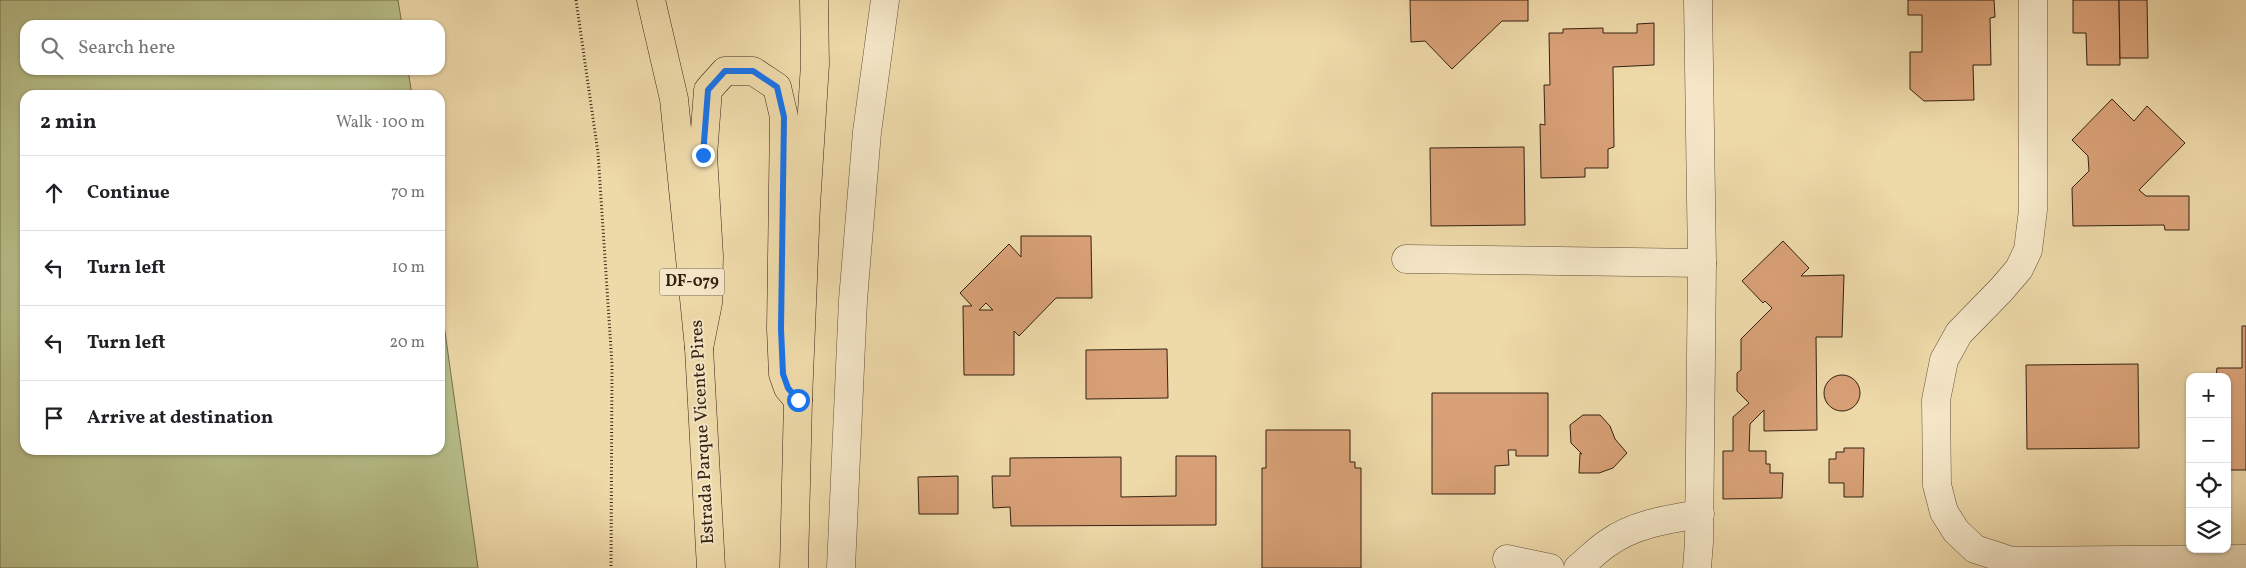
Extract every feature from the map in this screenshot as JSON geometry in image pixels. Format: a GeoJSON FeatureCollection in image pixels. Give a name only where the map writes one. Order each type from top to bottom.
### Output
{"type":"FeatureCollection","features":[{"type":"Feature","properties":{"kind":"main road","name":"Estrada Parque Vicente Pires"},"geometry":{"type":"LineString","coordinates":[[651,0],[674,98],[699,348],[710,568]]}},
{"type":"Feature","properties":{"kind":"main road"},"geometry":{"type":"LineString","coordinates":[[794,568],[798,400],[806,206],[815,64],[814,0]]}},
{"type":"Feature","properties":{"kind":"main road"},"geometry":{"type":"LineString","coordinates":[[699,348],[708,303],[709,265],[703,155],[708,90],[725,71],[753,71],[777,87],[784,117],[781,329],[783,374],[788,388],[798,400]]}},
{"type":"Feature","properties":{"kind":"street"},"geometry":{"type":"LineString","coordinates":[[841,568],[852,300],[867,132],[885,0]]}},
{"type":"Feature","properties":{"kind":"street"},"geometry":{"type":"LineString","coordinates":[[1697,568],[1700,514],[1702,263],[1698,0]]}},
{"type":"Feature","properties":{"kind":"street"},"geometry":{"type":"LineString","coordinates":[[2033,0],[2033,210],[2028,250],[2019,269],[1959,333],[1944,360],[1936,400],[1937,485],[1944,512],[1956,531],[1975,549],[2012,561],[2246,559]]}},
{"type":"Feature","properties":{"kind":"street"},"geometry":{"type":"LineString","coordinates":[[1406,259],[1702,263]]}},
{"type":"Feature","properties":{"kind":"street"},"geometry":{"type":"LineString","coordinates":[[1578,568],[1608,542],[1628,532],[1654,523],[1700,514]]}},
{"type":"Feature","properties":{"kind":"street"},"geometry":{"type":"LineString","coordinates":[[1507,559],[1550,568]]}},
{"type":"Feature","properties":{"kind":"path"},"geometry":{"type":"LineString","coordinates":[[576,0],[598,153],[612,364],[611,568]]}},
{"type":"Feature","properties":{"kind":"green space"},"geometry":{"type":"Polygon","coordinates":[[[0,0],[398,0],[401,20],[20,20],[20,75],[409,75],[411,90],[20,90],[20,455],[445,455],[445,332],[478,568],[0,568],[0,0]]]}},
{"type":"Feature","properties":{"kind":"building"},"geometry":{"type":"Polygon","coordinates":[[[1410,0],[1528,0],[1528,21],[1502,21],[1452,69],[1425,41],[1411,42],[1410,0]]]}},
{"type":"Feature","properties":{"kind":"building"},"geometry":{"type":"Polygon","coordinates":[[[1908,0],[1994,0],[1995,17],[1990,18],[1991,65],[1973,65],[1974,100],[1924,101],[1910,89],[1910,52],[1922,52],[1922,15],[1908,15],[1908,0]]]}},
{"type":"Feature","properties":{"kind":"building"},"geometry":{"type":"Polygon","coordinates":[[[2073,0],[2119,0],[2120,65],[2087,65],[2086,33],[2073,33],[2073,0]]]}},
{"type":"Feature","properties":{"kind":"building"},"geometry":{"type":"Polygon","coordinates":[[[2119,0],[2147,0],[2148,58],[2120,58],[2119,0]]]}},
{"type":"Feature","properties":{"kind":"building"},"geometry":{"type":"Polygon","coordinates":[[[1654,23],[1654,65],[1613,67],[1614,147],[1608,149],[1608,168],[1585,168],[1585,177],[1541,178],[1540,124],[1545,125],[1544,85],[1550,85],[1549,33],[1563,33],[1563,29],[1603,28],[1603,33],[1637,33],[1637,24],[1654,23]]]}},
{"type":"Feature","properties":{"kind":"building"},"geometry":{"type":"Polygon","coordinates":[[[2112,99],[2134,121],[2147,106],[2185,143],[2139,190],[2146,196],[2189,196],[2189,230],[2165,230],[2164,225],[2073,226],[2072,188],[2089,171],[2088,156],[2072,140],[2112,99]]]}},
{"type":"Feature","properties":{"kind":"building"},"geometry":{"type":"Polygon","coordinates":[[[1524,147],[1525,225],[1431,226],[1430,148],[1524,147]]]}},
{"type":"Feature","properties":{"kind":"building"},"geometry":{"type":"Polygon","coordinates":[[[1021,236],[1091,236],[1092,298],[1056,298],[1019,336],[1014,331],[1014,375],[964,375],[963,306],[972,306],[960,293],[1009,244],[1021,257],[1021,236]],[[986,303],[979,310],[993,310],[986,303]]]}},
{"type":"Feature","properties":{"kind":"building"},"geometry":{"type":"Polygon","coordinates":[[[1783,241],[1809,268],[1801,276],[1844,275],[1842,337],[1816,337],[1817,430],[1764,431],[1764,410],[1750,424],[1749,451],[1766,451],[1766,464],[1770,464],[1770,473],[1783,473],[1782,498],[1723,499],[1723,451],[1733,451],[1733,417],[1749,403],[1737,391],[1737,373],[1741,370],[1741,339],[1772,308],[1765,301],[1763,303],[1742,281],[1783,241]]]}},
{"type":"Feature","properties":{"kind":"building"},"geometry":{"type":"Polygon","coordinates":[[[2242,326],[2246,326],[2246,470],[2231,470],[2231,373],[2216,373],[2217,368],[2242,368],[2242,326]]]}},
{"type":"Feature","properties":{"kind":"building"},"geometry":{"type":"Polygon","coordinates":[[[1167,349],[1168,398],[1086,399],[1086,350],[1167,349]]]}},
{"type":"Feature","properties":{"kind":"building"},"geometry":{"type":"Polygon","coordinates":[[[2138,364],[2139,448],[2027,449],[2026,365],[2138,364]]]}},
{"type":"Feature","properties":{"kind":"building"},"geometry":{"type":"Polygon","coordinates":[[[1842,375],[1849,376],[1855,380],[1859,386],[1859,400],[1855,406],[1849,410],[1842,411],[1835,410],[1829,406],[1825,400],[1824,393],[1825,386],[1829,380],[1835,376],[1842,375]]]}},
{"type":"Feature","properties":{"kind":"building"},"geometry":{"type":"Polygon","coordinates":[[[1432,393],[1548,393],[1548,456],[1516,456],[1516,450],[1508,450],[1509,465],[1495,466],[1495,494],[1432,494],[1432,393]]]}},
{"type":"Feature","properties":{"kind":"building"},"geometry":{"type":"Polygon","coordinates":[[[1583,415],[1600,415],[1610,426],[1615,439],[1627,453],[1613,468],[1599,473],[1579,473],[1580,453],[1582,454],[1571,443],[1570,425],[1583,415]]]}},
{"type":"Feature","properties":{"kind":"building"},"geometry":{"type":"Polygon","coordinates":[[[1266,430],[1350,430],[1350,462],[1355,462],[1355,468],[1361,468],[1361,568],[1262,568],[1262,468],[1266,468],[1266,430]]]}},
{"type":"Feature","properties":{"kind":"building"},"geometry":{"type":"Polygon","coordinates":[[[1844,448],[1864,448],[1863,497],[1844,497],[1844,483],[1829,483],[1829,459],[1836,459],[1836,452],[1844,452],[1844,448]]]}},
{"type":"Feature","properties":{"kind":"building"},"geometry":{"type":"Polygon","coordinates":[[[1176,456],[1216,456],[1216,525],[1011,526],[1010,507],[993,508],[992,476],[1010,476],[1010,458],[1121,457],[1121,497],[1176,496],[1176,456]]]}},
{"type":"Feature","properties":{"kind":"building"},"geometry":{"type":"Polygon","coordinates":[[[958,476],[958,514],[919,514],[918,477],[958,476]]]}},
{"type":"Feature","properties":{"kind":"route"},"geometry":{"type":"LineString","coordinates":[[703,155],[708,90],[725,71],[753,71],[777,87],[784,117],[781,329],[783,374],[788,388],[798,400]]}}]}
